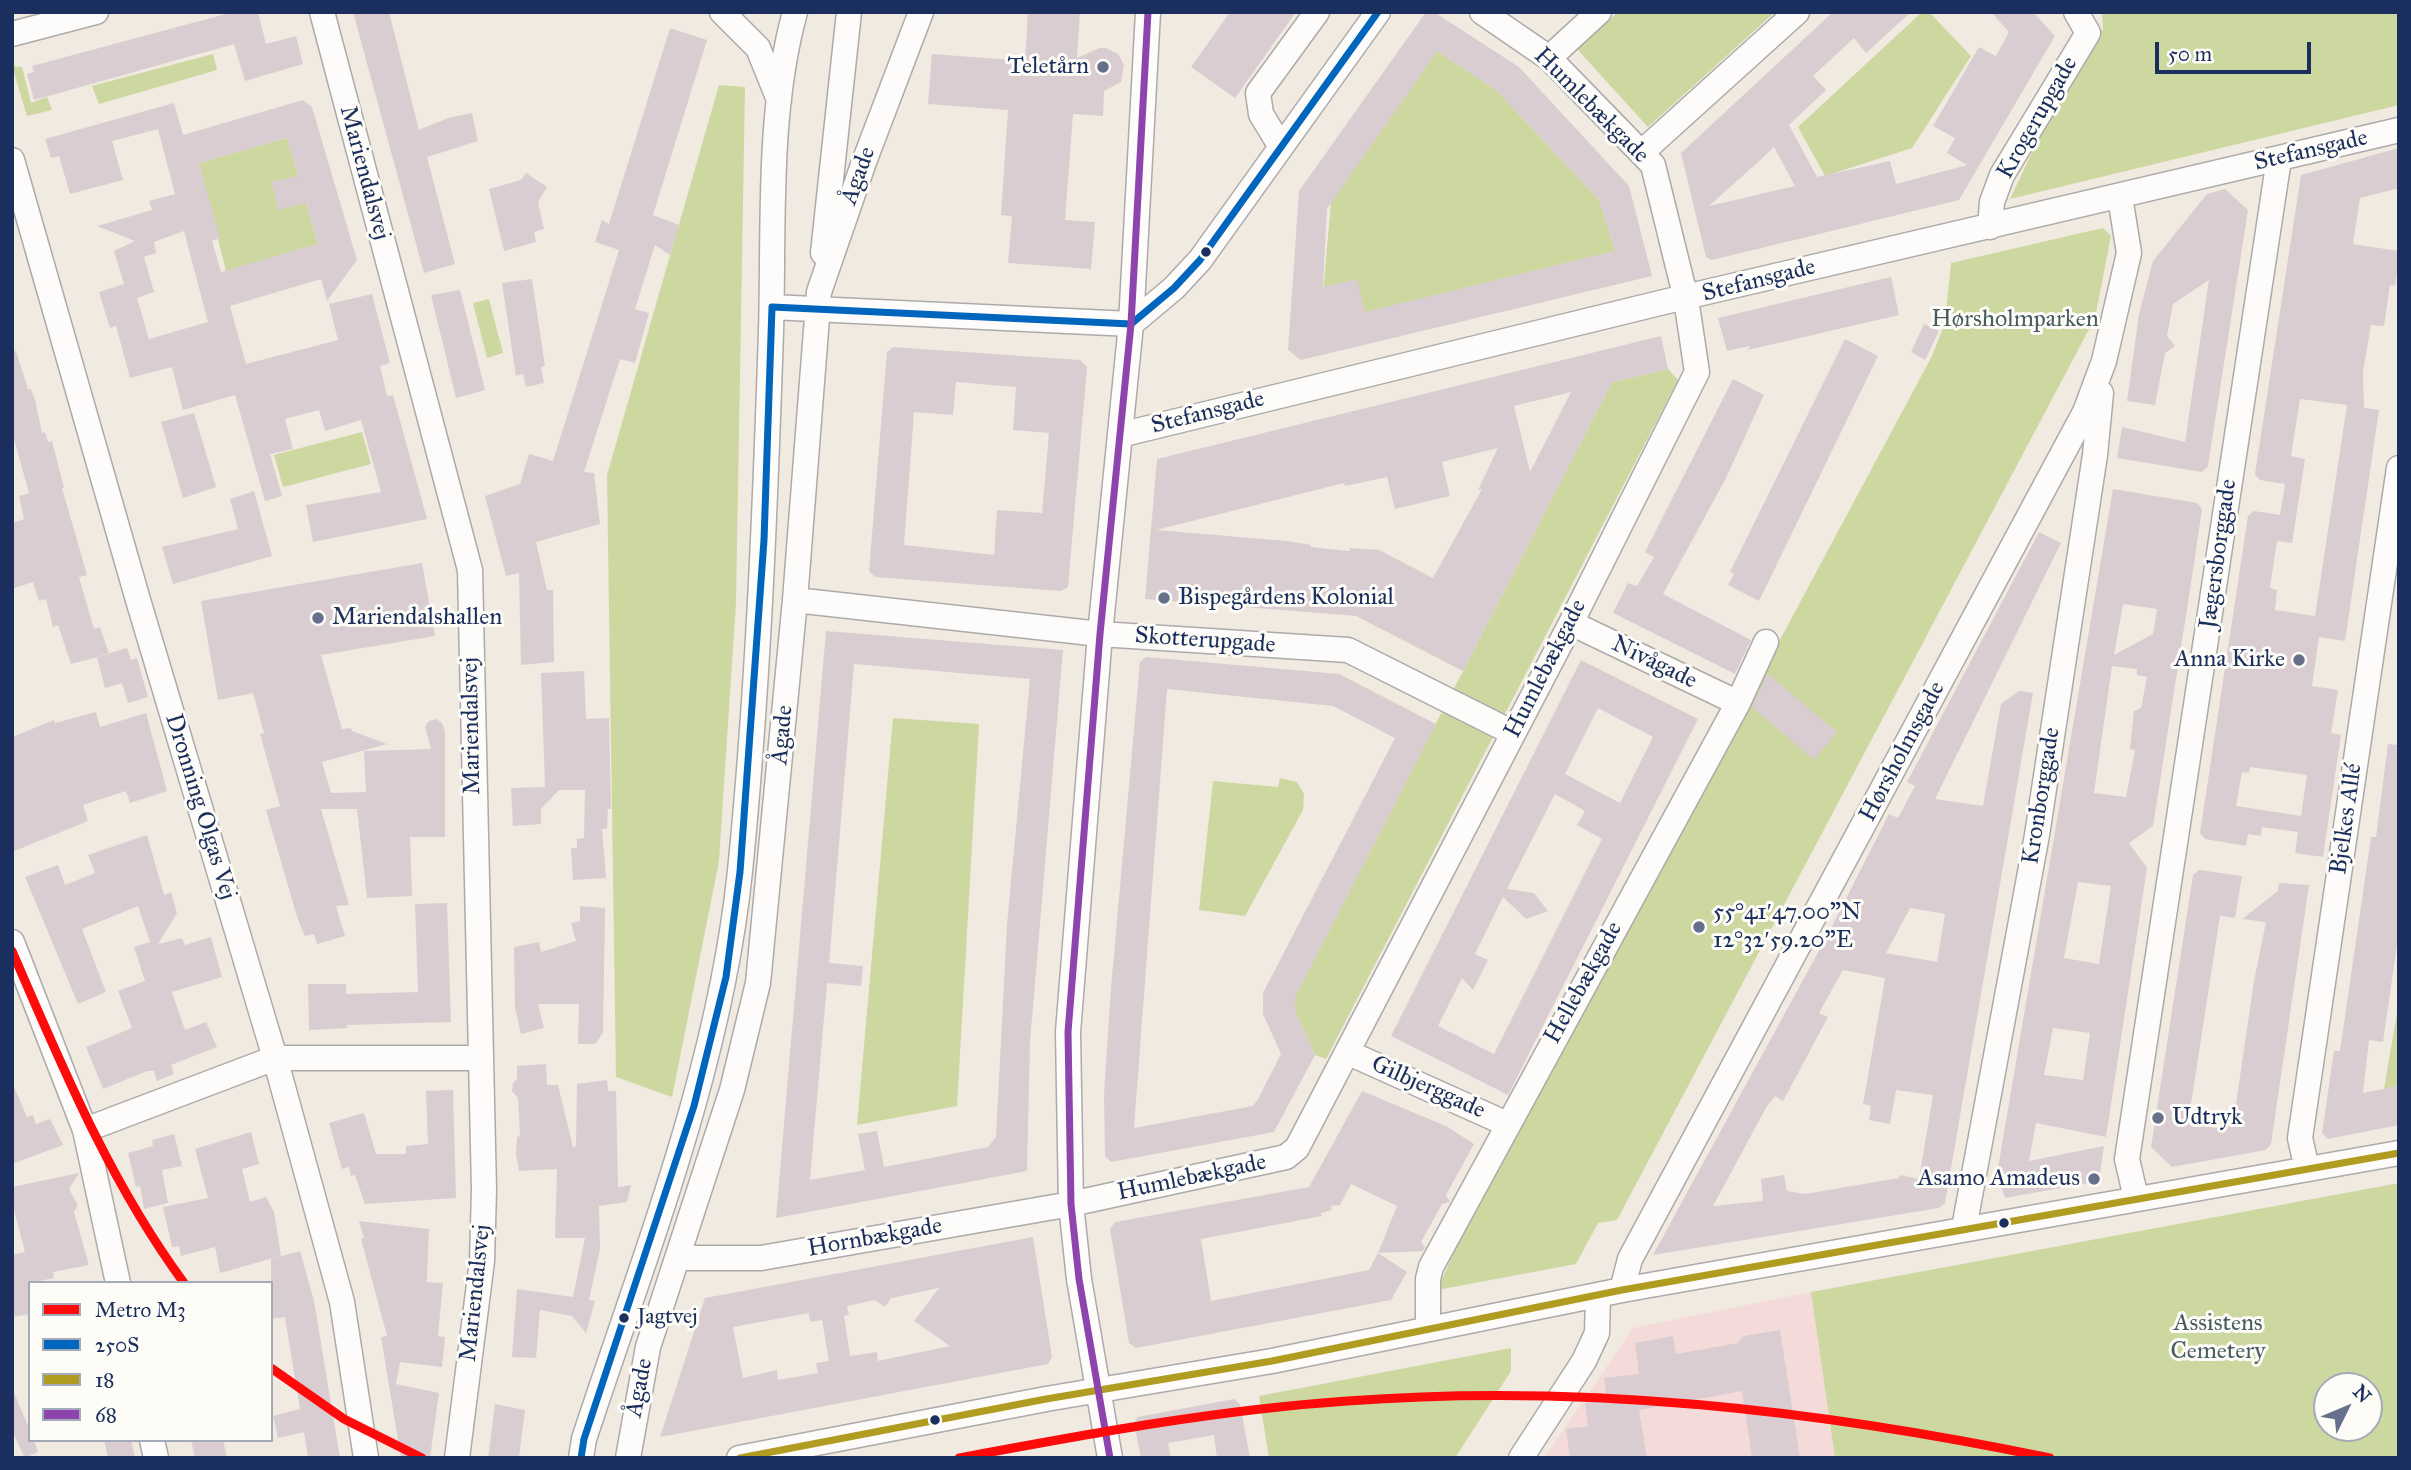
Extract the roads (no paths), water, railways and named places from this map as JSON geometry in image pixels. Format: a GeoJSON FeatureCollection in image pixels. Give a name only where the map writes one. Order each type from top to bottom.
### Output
{"type":"FeatureCollection","features":[{"type":"Feature","properties":{"kind":"street"},"geometry":{"type":"LineString","coordinates":[[12,34],[96,12]]}},
{"type":"Feature","properties":{"kind":"street","name":"Mariendalsvej"},"geometry":{"type":"LineString","coordinates":[[322,12],[470,570],[484,1190],[482,1261],[457,1458]]}},
{"type":"Feature","properties":{"kind":"street"},"geometry":{"type":"LineString","coordinates":[[722,12],[758,48],[779,100]]}},
{"type":"Feature","properties":{"kind":"street","name":"Ågade"},"geometry":{"type":"LineString","coordinates":[[580,1458],[694,1106],[726,978],[740,872],[764,540],[779,100],[795,12]]}},
{"type":"Feature","properties":{"kind":"street"},"geometry":{"type":"LineString","coordinates":[[818,301],[849,12]]}},
{"type":"Feature","properties":{"kind":"street","name":"Ågade"},"geometry":{"type":"LineString","coordinates":[[628,1458],[642,1371],[735,1079],[758,983],[795,600],[818,301],[864,162],[921,12]]}},
{"type":"Feature","properties":{"kind":"street"},"geometry":{"type":"LineString","coordinates":[[1110,1458],[1079,1279],[1071,1204],[1068,1032],[1100,634],[1131,324],[1148,12]]}},
{"type":"Feature","properties":{"kind":"street"},"geometry":{"type":"LineString","coordinates":[[1281,147],[1261,114],[1258,93],[1317,12]]}},
{"type":"Feature","properties":{"kind":"street"},"geometry":{"type":"LineString","coordinates":[[772,307],[818,301],[1131,324],[1174,288],[1200,260],[1378,12]]}},
{"type":"Feature","properties":{"kind":"street","name":"Humlebækgade"},"geometry":{"type":"LineString","coordinates":[[1071,1204],[1286,1157],[1297,1148],[1349,1053],[1571,623],[1697,372],[1686,299],[1653,165],[1549,58],[1482,12]]}},
{"type":"Feature","properties":{"kind":"street"},"geometry":{"type":"LineString","coordinates":[[1549,58],[1600,12]]}},
{"type":"Feature","properties":{"kind":"street"},"geometry":{"type":"LineString","coordinates":[[1641,153],[1797,12]]}},
{"type":"Feature","properties":{"kind":"street","name":"Krogerupgade"},"geometry":{"type":"LineString","coordinates":[[1990,227],[1992,202],[2002,175],[2088,33],[2080,14]]}},
{"type":"Feature","properties":{"kind":"street","name":"Stefansgade"},"geometry":{"type":"LineString","coordinates":[[1121,435],[2399,130]]}},
{"type":"Feature","properties":{"kind":"street","name":"Jægersborggade"},"geometry":{"type":"LineString","coordinates":[[2136,1198],[2127,1159],[2279,159]]}},
{"type":"Feature","properties":{"kind":"street","name":"Dronning Olgas Vej"},"geometry":{"type":"LineString","coordinates":[[12,160],[138,600],[275,1058],[342,1302],[366,1458]]}},
{"type":"Feature","properties":{"kind":"street","name":"Hørsholmsgade"},"geometry":{"type":"LineString","coordinates":[[1521,1458],[1584,1362],[1610,1292],[2085,412],[2104,361],[2129,253],[2120,197]]}},
{"type":"Feature","properties":{"kind":"street","name":"Kronborggade"},"geometry":{"type":"LineString","coordinates":[[1964,1228],[2036,835],[2095,455],[2104,361]]}},
{"type":"Feature","properties":{"kind":"street","name":"Bjelkes Allé"},"geometry":{"type":"LineString","coordinates":[[2307,1168],[2300,1138],[2399,468]]}},
{"type":"Feature","properties":{"kind":"street","name":"Skotterupgade"},"geometry":{"type":"LineString","coordinates":[[795,600],[1100,634],[1348,650],[1513,733]]}},
{"type":"Feature","properties":{"kind":"street","name":"Nivågade"},"geometry":{"type":"LineString","coordinates":[[1571,623],[1738,703]]}},
{"type":"Feature","properties":{"kind":"street","name":"Hellebækgade"},"geometry":{"type":"LineString","coordinates":[[1428,1329],[1428,1279],[1431,1267],[1738,703],[1766,642]]}},
{"type":"Feature","properties":{"kind":"street"},"geometry":{"type":"LineString","coordinates":[[12,942],[85,1130],[118,1281]]}},
{"type":"Feature","properties":{"kind":"street","name":"Gilbjerggade"},"geometry":{"type":"LineString","coordinates":[[1349,1053],[1507,1124]]}},
{"type":"Feature","properties":{"kind":"street"},"geometry":{"type":"LineString","coordinates":[[85,1130],[275,1058],[480,1058]]}},
{"type":"Feature","properties":{"kind":"street"},"geometry":{"type":"LineString","coordinates":[[739,1458],[838,1449],[1098,1390],[1272,1362],[1610,1292],[2399,1153]]}},
{"type":"Feature","properties":{"kind":"street","name":"Hornbækgade"},"geometry":{"type":"LineString","coordinates":[[677,1258],[761,1258],[1071,1204]]}},
{"type":"Feature","properties":{"kind":"metro line","name":"M3"},"geometry":{"type":"LineString","coordinates":[[12,951],[69,1080],[110,1163],[157,1244],[183,1281]]}},
{"type":"Feature","properties":{"kind":"metro line","name":"M3"},"geometry":{"type":"LineString","coordinates":[[273,1369],[344,1419],[422,1458]]}},
{"type":"Feature","properties":{"kind":"metro line","name":"M3"},"geometry":{"type":"LineString","coordinates":[[959,1458],[1249,1410],[1436,1396],[1612,1398],[1700,1405],[1876,1426],[2050,1458]]}},
{"type":"Feature","properties":{"kind":"place","name":"Teletårn"},"geometry":{"type":"Point","coordinates":[1103,67]}},
{"type":"Feature","properties":{"kind":"place","name":"Bispegårdens Kolonial"},"geometry":{"type":"Point","coordinates":[1164,598]}},
{"type":"Feature","properties":{"kind":"place","name":"Mariendalshallen"},"geometry":{"type":"Point","coordinates":[318,618]}},
{"type":"Feature","properties":{"kind":"place","name":"Anna Kirke"},"geometry":{"type":"Point","coordinates":[2299,660]}},
{"type":"Feature","properties":{"kind":"place","name":"55°41′47.00\"N 12°32′59.20\"E"},"geometry":{"type":"Point","coordinates":[1699,927]}},
{"type":"Feature","properties":{"kind":"place","name":"Udtryk"},"geometry":{"type":"Point","coordinates":[2158,1118]}},
{"type":"Feature","properties":{"kind":"place","name":"Asamo Amadeus"},"geometry":{"type":"Point","coordinates":[2094,1179]}},
{"type":"Feature","properties":{"kind":"place","name":"Jagtvej"},"geometry":{"type":"Point","coordinates":[624,1318]}},
{"type":"Feature","properties":{"kind":"park label","name":"Hørsholmparken"},"geometry":{"type":"Point","coordinates":[2015,320]}},
{"type":"Feature","properties":{"kind":"park label","name":"Assistens Cemetery"},"geometry":{"type":"Point","coordinates":[2218,1338]}}]}
